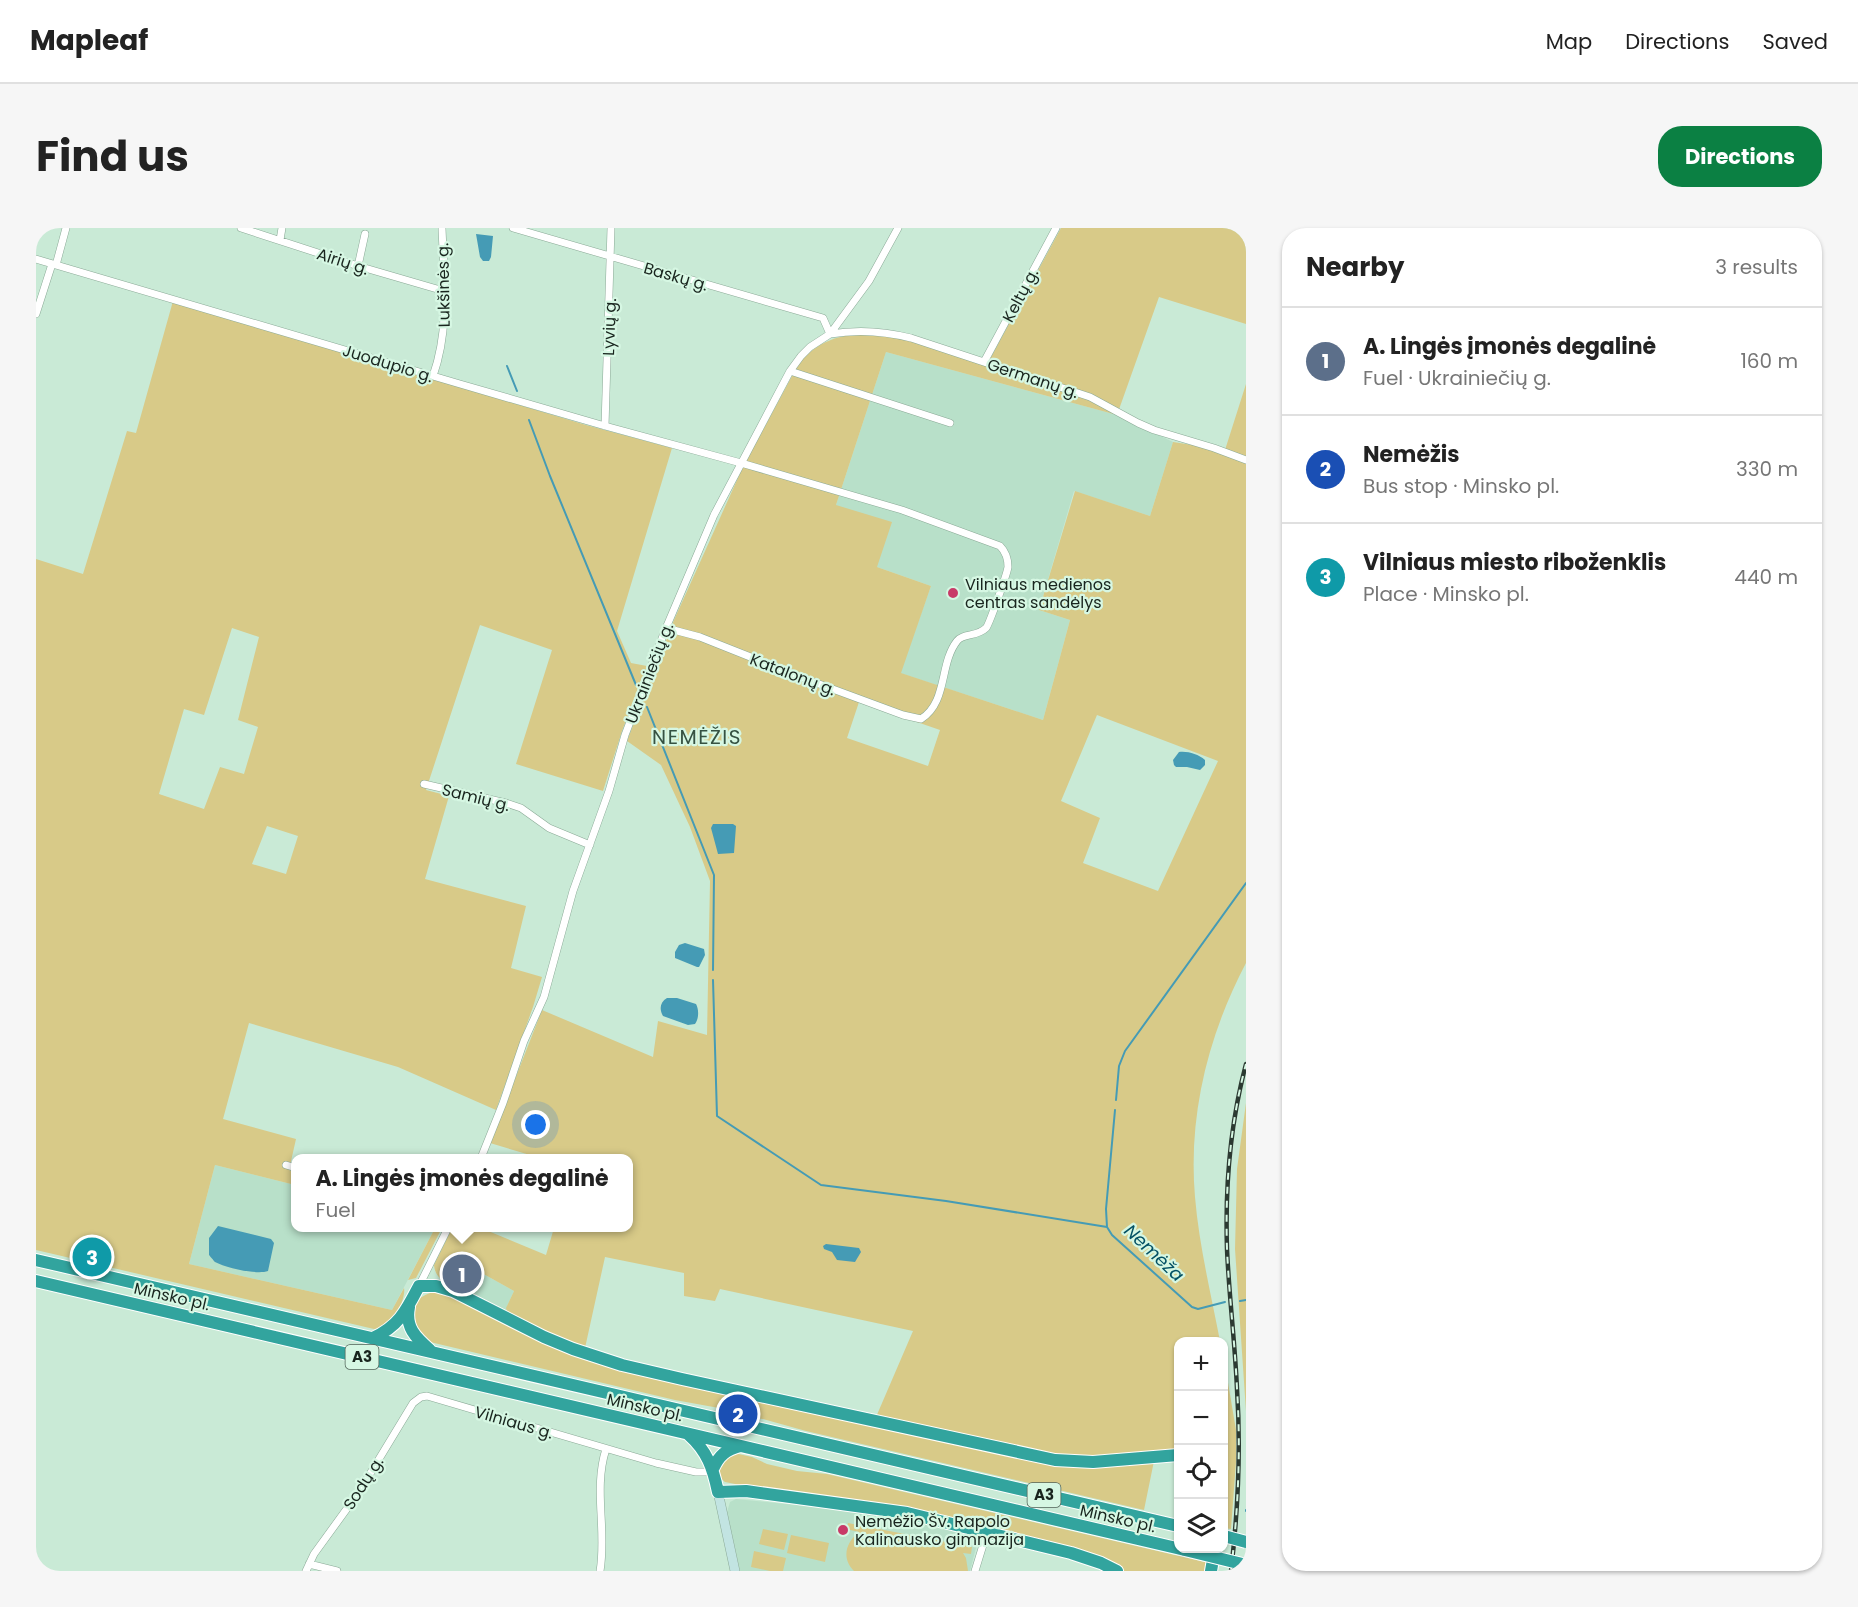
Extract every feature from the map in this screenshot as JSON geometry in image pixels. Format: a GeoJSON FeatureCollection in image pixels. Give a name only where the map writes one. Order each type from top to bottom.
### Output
{"type":"FeatureCollection","features":[{"type":"Feature","properties":{"kind":"highway","name":"Minsko pl."},"geometry":{"type":"LineString","coordinates":[[36,1260],[1174,1525]]}},
{"type":"Feature","properties":{"kind":"highway","name":"Minsko pl."},"geometry":{"type":"LineString","coordinates":[[36,1281],[1246,1564]]}},
{"type":"Feature","properties":{"kind":"highway"},"geometry":{"type":"LineString","coordinates":[[373,1338],[394,1326],[411,1303],[419,1286],[436,1286],[453,1291],[573,1349],[622,1365],[1055,1460],[1093,1462],[1174,1455]]}},
{"type":"Feature","properties":{"kind":"highway"},"geometry":{"type":"LineString","coordinates":[[411,1303],[408,1319],[410,1330],[431,1352]]}},
{"type":"Feature","properties":{"kind":"highway"},"geometry":{"type":"LineString","coordinates":[[688,1434],[703,1449],[713,1470],[718,1491],[746,1491],[907,1513],[1091,1559],[1117,1571]]}},
{"type":"Feature","properties":{"kind":"highway"},"geometry":{"type":"LineString","coordinates":[[713,1470],[719,1456],[741,1446]]}},
{"type":"Feature","properties":{"kind":"highway"},"geometry":{"type":"LineString","coordinates":[[1228,1537],[1246,1542]]}},
{"type":"Feature","properties":{"kind":"highway"},"geometry":{"type":"LineString","coordinates":[[1211,1571],[1214,1553]]}},
{"type":"Feature","properties":{"kind":"main road"},"geometry":{"type":"LineString","coordinates":[[718,1491],[735,1571]]}},
{"type":"Feature","properties":{"kind":"street"},"geometry":{"type":"LineString","coordinates":[[36,314],[66,228]]}},
{"type":"Feature","properties":{"kind":"street","name":"Airių g."},"geometry":{"type":"LineString","coordinates":[[241,228],[358,266],[437,289],[445,289]]}},
{"type":"Feature","properties":{"kind":"street"},"geometry":{"type":"LineString","coordinates":[[280,240],[282,228]]}},
{"type":"Feature","properties":{"kind":"street","name":"Lukšinės g."},"geometry":{"type":"LineString","coordinates":[[433,376],[443,344],[445,289],[442,228]]}},
{"type":"Feature","properties":{"kind":"street","name":"Baskų g."},"geometry":{"type":"LineString","coordinates":[[513,228],[823,318],[830,334]]}},
{"type":"Feature","properties":{"kind":"street","name":"Lyvių g."},"geometry":{"type":"LineString","coordinates":[[606,426],[611,228]]}},
{"type":"Feature","properties":{"kind":"street","name":"Ukrainiečių g."},"geometry":{"type":"LineString","coordinates":[[483,1154],[524,1041],[544,997],[573,891],[609,791],[625,735],[666,628],[714,515],[790,371],[806,351],[830,334],[869,281],[898,228]]}},
{"type":"Feature","properties":{"kind":"street","name":"Keltų g."},"geometry":{"type":"LineString","coordinates":[[984,362],[1056,228]]}},
{"type":"Feature","properties":{"kind":"street"},"geometry":{"type":"LineString","coordinates":[[358,266],[365,234]]}},
{"type":"Feature","properties":{"kind":"street","name":"Juodupio g."},"geometry":{"type":"LineString","coordinates":[[36,259],[433,376],[902,510],[1000,546],[1006,556],[1008,567],[987,627],[974,635],[963,636],[957,640],[937,701],[921,719]]}},
{"type":"Feature","properties":{"kind":"street","name":"Germanų g."},"geometry":{"type":"LineString","coordinates":[[830,334],[864,330],[896,334],[928,343],[1090,397],[1154,430],[1246,460]]}},
{"type":"Feature","properties":{"kind":"street"},"geometry":{"type":"LineString","coordinates":[[790,371],[950,423]]}},
{"type":"Feature","properties":{"kind":"street","name":"Katalonų g."},"geometry":{"type":"LineString","coordinates":[[666,628],[700,637],[832,689],[903,715],[921,719]]}},
{"type":"Feature","properties":{"kind":"street","name":"Samių g."},"geometry":{"type":"LineString","coordinates":[[424,784],[521,808],[549,828],[590,844]]}},
{"type":"Feature","properties":{"kind":"street"},"geometry":{"type":"LineString","coordinates":[[286,1165],[291,1166]]}},
{"type":"Feature","properties":{"kind":"street"},"geometry":{"type":"LineString","coordinates":[[419,1286],[446,1232]]}},
{"type":"Feature","properties":{"kind":"street","name":"Vilniaus g."},"geometry":{"type":"LineString","coordinates":[[421,1397],[426,1396],[606,1449],[696,1472],[713,1470]]}},
{"type":"Feature","properties":{"kind":"street","name":"Sodų g."},"geometry":{"type":"LineString","coordinates":[[308,1567],[314,1554],[359,1492],[416,1400],[421,1397]]}},
{"type":"Feature","properties":{"kind":"street"},"geometry":{"type":"LineString","coordinates":[[600,1571],[603,1546],[600,1475],[606,1449]]}},
{"type":"Feature","properties":{"kind":"street"},"geometry":{"type":"LineString","coordinates":[[975,1571],[987,1532]]}},
{"type":"Feature","properties":{"kind":"street"},"geometry":{"type":"LineString","coordinates":[[308,1567],[337,1571]]}},
{"type":"Feature","properties":{"kind":"shaded area"},"geometry":{"type":"Polygon","coordinates":[[[1061,228],[1246,228],[1246,324],[1159,297],[1117,415],[886,352],[836,505],[892,522],[877,567],[931,586],[901,673],[1043,720],[1070,620],[1039,610],[1075,491],[1150,516],[1173,442],[1225,450],[1246,384],[1246,963],[1211,1047],[1198,1106],[1195,1136],[1197,1215],[1219,1337],[1174,1337],[1174,1449],[1082,1457],[1062,1456],[876,1417],[913,1331],[720,1289],[715,1301],[684,1296],[684,1273],[605,1257],[585,1348],[513,1318],[508,1314],[506,1308],[514,1291],[462,1262],[448,1285],[435,1272],[434,1265],[450,1232],[491,1232],[546,1255],[553,1232],[633,1232],[633,1154],[527,1154],[490,1143],[542,1010],[653,1057],[658,1021],[707,1035],[710,881],[690,827],[661,765],[627,741],[674,620],[742,469],[799,363],[818,346],[840,337],[863,334],[888,336],[937,349],[982,365],[990,359],[1061,228]],[[859,702],[847,738],[928,766],[940,730],[859,702]],[[1097,715],[1061,801],[1100,818],[1083,863],[1158,891],[1218,761],[1097,715]]]}},
{"type":"Feature","properties":{"kind":"shaded area"},"geometry":{"type":"Polygon","coordinates":[[[173,301],[586,425],[672,448],[617,631],[631,663],[647,666],[622,731],[603,791],[516,764],[552,650],[480,625],[426,790],[449,796],[425,879],[526,906],[511,968],[542,977],[496,1110],[398,1067],[249,1023],[223,1119],[296,1139],[289,1170],[291,1171],[291,1184],[215,1165],[189,1264],[392,1310],[404,1288],[402,1302],[395,1318],[389,1325],[382,1328],[374,1329],[36,1250],[36,559],[83,574],[127,431],[136,433],[173,301]],[[232,628],[204,715],[184,709],[159,794],[204,809],[220,767],[244,774],[258,727],[238,720],[259,637],[232,628]],[[267,826],[252,864],[286,874],[298,836],[267,826]]]}},
{"type":"Feature","properties":{"kind":"shaded area"},"geometry":{"type":"Polygon","coordinates":[[[886,352],[1117,415],[1173,442],[1150,516],[1074,491],[1039,610],[1070,620],[1043,720],[900,673],[931,586],[877,567],[836,505],[886,352]]]}},
{"type":"Feature","properties":{"kind":"shaded area"},"geometry":{"type":"Polygon","coordinates":[[[1246,1103],[1246,1411],[1235,1249],[1237,1169],[1246,1103]]]}},
{"type":"Feature","properties":{"kind":"shaded area"},"geometry":{"type":"Polygon","coordinates":[[[215,1165],[291,1184],[291,1232],[433,1232],[392,1310],[189,1264],[215,1165]]]}},
{"type":"Feature","properties":{"kind":"shaded area"},"geometry":{"type":"Polygon","coordinates":[[[433,1232],[440,1232],[416,1278],[408,1280],[433,1232]]]}},
{"type":"Feature","properties":{"kind":"shaded area"},"geometry":{"type":"Polygon","coordinates":[[[462,1262],[514,1291],[507,1306],[508,1314],[448,1285],[462,1262]]]}},
{"type":"Feature","properties":{"kind":"shaded area"},"geometry":{"type":"Polygon","coordinates":[[[433,1292],[452,1296],[541,1341],[1043,1464],[1154,1461],[1144,1510],[806,1431],[730,1410],[675,1400],[430,1342],[415,1330],[413,1311],[420,1298],[433,1292]]]}},
{"type":"Feature","properties":{"kind":"shaded area"},"geometry":{"type":"Polygon","coordinates":[[[1228,1383],[1236,1430],[1231,1529],[1228,1529],[1228,1383]]]}},
{"type":"Feature","properties":{"kind":"shaded area"},"geometry":{"type":"Polygon","coordinates":[[[734,1453],[797,1471],[827,1474],[1209,1563],[1207,1571],[1124,1571],[1098,1557],[725,1482],[719,1477],[718,1463],[734,1453]]]}},
{"type":"Feature","properties":{"kind":"shaded area","name":"Nemėžio Šv. Rapolo Kalinausko gimnazija"},"geometry":{"type":"Polygon","coordinates":[[[736,1499],[875,1513],[979,1536],[970,1571],[740,1571],[727,1512],[730,1502],[736,1499]]]}},
{"type":"Feature","properties":{"kind":"shaded area"},"geometry":{"type":"Polygon","coordinates":[[[848,1523],[972,1547],[971,1554],[963,1553],[968,1571],[854,1571],[846,1556],[848,1545],[859,1532],[846,1529],[848,1523]]]}},
{"type":"Feature","properties":{"kind":"shaded area"},"geometry":{"type":"Polygon","coordinates":[[[763,1529],[788,1534],[784,1550],[759,1544],[763,1529]]]}},
{"type":"Feature","properties":{"kind":"shaded area"},"geometry":{"type":"Polygon","coordinates":[[[791,1535],[829,1543],[825,1562],[787,1553],[791,1535]]]}},
{"type":"Feature","properties":{"kind":"shaded area"},"geometry":{"type":"Polygon","coordinates":[[[754,1551],[786,1558],[783,1571],[751,1567],[754,1551]]]}},
{"type":"Feature","properties":{"kind":"water"},"geometry":{"type":"Polygon","coordinates":[[[476,234],[493,236],[489,261],[483,261],[480,257],[476,234]]]}},
{"type":"Feature","properties":{"kind":"water"},"geometry":{"type":"Polygon","coordinates":[[[1179,752],[1199,756],[1205,760],[1205,765],[1200,770],[1176,767],[1173,760],[1179,752]]]}},
{"type":"Feature","properties":{"kind":"water"},"geometry":{"type":"Polygon","coordinates":[[[713,824],[736,826],[734,853],[718,854],[711,828],[713,824]]]}},
{"type":"Feature","properties":{"kind":"water"},"geometry":{"type":"Polygon","coordinates":[[[685,943],[704,949],[705,955],[699,967],[675,958],[679,945],[685,943]]]}},
{"type":"Feature","properties":{"kind":"water"},"geometry":{"type":"Polygon","coordinates":[[[667,998],[677,998],[696,1004],[698,1014],[695,1024],[688,1025],[663,1016],[661,1006],[667,998]]]}},
{"type":"Feature","properties":{"kind":"water"},"geometry":{"type":"Polygon","coordinates":[[[218,1226],[271,1239],[274,1243],[268,1271],[242,1270],[215,1262],[209,1255],[209,1238],[218,1226]]]}},
{"type":"Feature","properties":{"kind":"water"},"geometry":{"type":"Polygon","coordinates":[[[826,1244],[859,1248],[861,1252],[855,1262],[837,1260],[832,1252],[824,1249],[823,1246],[826,1244]]]}},
{"type":"Feature","properties":{"kind":"waterway"},"geometry":{"type":"LineString","coordinates":[[507,366],[517,391]]}},
{"type":"Feature","properties":{"kind":"waterway"},"geometry":{"type":"LineString","coordinates":[[529,420],[636,685]]}},
{"type":"Feature","properties":{"kind":"waterway"},"geometry":{"type":"LineString","coordinates":[[647,707],[714,875],[713,970]]}},
{"type":"Feature","properties":{"kind":"waterway","name":"Nemėža"},"geometry":{"type":"LineString","coordinates":[[1116,1100],[1119,1066],[1125,1051],[1246,883]]}},
{"type":"Feature","properties":{"kind":"waterway"},"geometry":{"type":"LineString","coordinates":[[713,980],[717,1116],[821,1185],[946,1201],[1107,1227]]}},
{"type":"Feature","properties":{"kind":"waterway","name":"Nemėža"},"geometry":{"type":"LineString","coordinates":[[1115,1110],[1106,1209],[1107,1227],[1112,1235],[1192,1307],[1198,1309],[1225,1302]]}},
{"type":"Feature","properties":{"kind":"waterway","name":"Nemėža"},"geometry":{"type":"LineString","coordinates":[[1240,1301],[1246,1300]]}},
{"type":"Feature","properties":{"kind":"railway"},"geometry":{"type":"LineString","coordinates":[[1231,1571],[1237,1503],[1239,1435],[1227,1249],[1227,1202],[1232,1133],[1246,1064]]}},
{"type":"Feature","properties":{"kind":"place","name":"Vilniaus medienos centras sandėlys"},"geometry":{"type":"Point","coordinates":[953,593]}},
{"type":"Feature","properties":{"kind":"place","name":"Vilniaus miesto riboženklis"},"geometry":{"type":"Point","coordinates":[92,1257]}},
{"type":"Feature","properties":{"kind":"place","name":"A. Lingės įmonės degalinė"},"geometry":{"type":"Point","coordinates":[462,1274]}},
{"type":"Feature","properties":{"kind":"place","name":"Nemėžis"},"geometry":{"type":"Point","coordinates":[738,1414]}},
{"type":"Feature","properties":{"kind":"place","name":"Nemėžio Šv. Rapolo Kalinausko gimnazija"},"geometry":{"type":"Point","coordinates":[843,1530]}},
{"type":"Feature","properties":{"kind":"district","name":"NEMĖŽIS"},"geometry":{"type":"Point","coordinates":[697,737]}}]}
